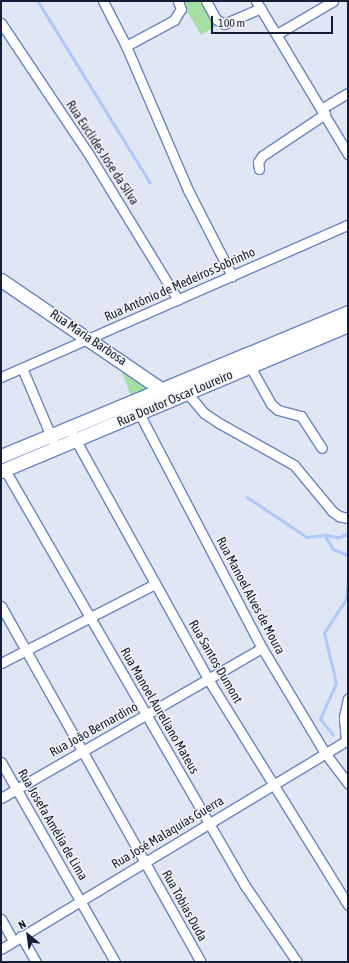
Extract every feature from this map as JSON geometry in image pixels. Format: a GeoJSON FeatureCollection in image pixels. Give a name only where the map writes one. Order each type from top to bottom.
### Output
{"type":"FeatureCollection","features":[{"type":"Feature","properties":{"kind":"main road","name":"Rua Maria Barbosa"},"geometry":{"type":"LineString","coordinates":[[1,280],[90,339],[164,390],[174,399]]}},
{"type":"Feature","properties":{"kind":"main road","name":"Rua Doutor Oscar Loureiro"},"geometry":{"type":"LineString","coordinates":[[1,456],[164,390],[243,355],[348,312]]}},
{"type":"Feature","properties":{"kind":"main road","name":"Rua Doutor Oscar Loureiro"},"geometry":{"type":"LineString","coordinates":[[3,470],[188,394],[348,325]]}},
{"type":"Feature","properties":{"kind":"street"},"geometry":{"type":"LineString","coordinates":[[103,1],[126,46],[188,190],[232,276]]}},
{"type":"Feature","properties":{"kind":"street"},"geometry":{"type":"LineString","coordinates":[[126,46],[179,15],[181,9],[178,1]]}},
{"type":"Feature","properties":{"kind":"street"},"geometry":{"type":"LineString","coordinates":[[206,1],[220,23],[229,24],[258,5],[277,34],[348,154]]}},
{"type":"Feature","properties":{"kind":"street"},"geometry":{"type":"LineString","coordinates":[[277,34],[333,1]]}},
{"type":"Feature","properties":{"kind":"street","name":"Rua Euclides Jose da Silva"},"geometry":{"type":"LineString","coordinates":[[1,23],[88,153],[178,300]]}},
{"type":"Feature","properties":{"kind":"street"},"geometry":{"type":"LineString","coordinates":[[259,168],[258,162],[262,156],[348,93]]}},
{"type":"Feature","properties":{"kind":"street","name":"Rua Antônio de Medeiros Sobrinho"},"geometry":{"type":"LineString","coordinates":[[1,377],[348,225]]}},
{"type":"Feature","properties":{"kind":"street"},"geometry":{"type":"LineString","coordinates":[[243,355],[271,404],[278,410],[300,416],[322,448]]}},
{"type":"Feature","properties":{"kind":"street"},"geometry":{"type":"LineString","coordinates":[[22,368],[49,436],[56,448]]}},
{"type":"Feature","properties":{"kind":"street"},"geometry":{"type":"LineString","coordinates":[[188,394],[204,413],[294,465],[304,474],[324,502],[344,517]]}},
{"type":"Feature","properties":{"kind":"street","name":"Rua Manoel Alves de Moura"},"geometry":{"type":"LineString","coordinates":[[139,413],[262,648],[325,753],[348,784]]}},
{"type":"Feature","properties":{"kind":"street","name":"Rua Santos Dumont"},"geometry":{"type":"LineString","coordinates":[[68,428],[208,679],[348,904]]}},
{"type":"Feature","properties":{"kind":"street","name":"Rua Manoel Aureliano Mateus"},"geometry":{"type":"LineString","coordinates":[[3,470],[246,887],[297,962]]}},
{"type":"Feature","properties":{"kind":"street"},"geometry":{"type":"LineString","coordinates":[[1,663],[155,584]]}},
{"type":"Feature","properties":{"kind":"street","name":"Rua Tobias Duda"},"geometry":{"type":"LineString","coordinates":[[1,606],[201,962]]}},
{"type":"Feature","properties":{"kind":"street","name":"Rua João Bernardino"},"geometry":{"type":"LineString","coordinates":[[1,798],[262,648]]}},
{"type":"Feature","properties":{"kind":"street"},"geometry":{"type":"LineString","coordinates":[[347,741],[344,717],[348,698]]}},
{"type":"Feature","properties":{"kind":"street","name":"Rua José Malaquias Guerra"},"geometry":{"type":"LineString","coordinates":[[1,949],[347,741]]}},
{"type":"Feature","properties":{"kind":"street","name":"Rua Josefa Amélia de Lima"},"geometry":{"type":"LineString","coordinates":[[1,762],[115,962]]}},
{"type":"Feature","properties":{"kind":"street"},"geometry":{"type":"LineString","coordinates":[[1,919],[36,962]]}},
{"type":"Feature","properties":{"kind":"green space"},"geometry":{"type":"Polygon","coordinates":[[[181,1],[201,1],[216,26],[201,35],[181,1]]]}},
{"type":"Feature","properties":{"kind":"green space"},"geometry":{"type":"Polygon","coordinates":[[[120,367],[154,390],[132,399],[120,367]]]}},
{"type":"Feature","properties":{"kind":"waterway"},"geometry":{"type":"LineString","coordinates":[[38,1],[150,182]]}},
{"type":"Feature","properties":{"kind":"waterway"},"geometry":{"type":"LineString","coordinates":[[247,497],[307,537],[325,535]]}},
{"type":"Feature","properties":{"kind":"waterway"},"geometry":{"type":"LineString","coordinates":[[348,534],[338,538],[325,535],[333,549],[348,555]]}},
{"type":"Feature","properties":{"kind":"waterway"},"geometry":{"type":"LineString","coordinates":[[333,735],[320,719],[336,683],[324,633],[346,599],[348,583]]}}]}
